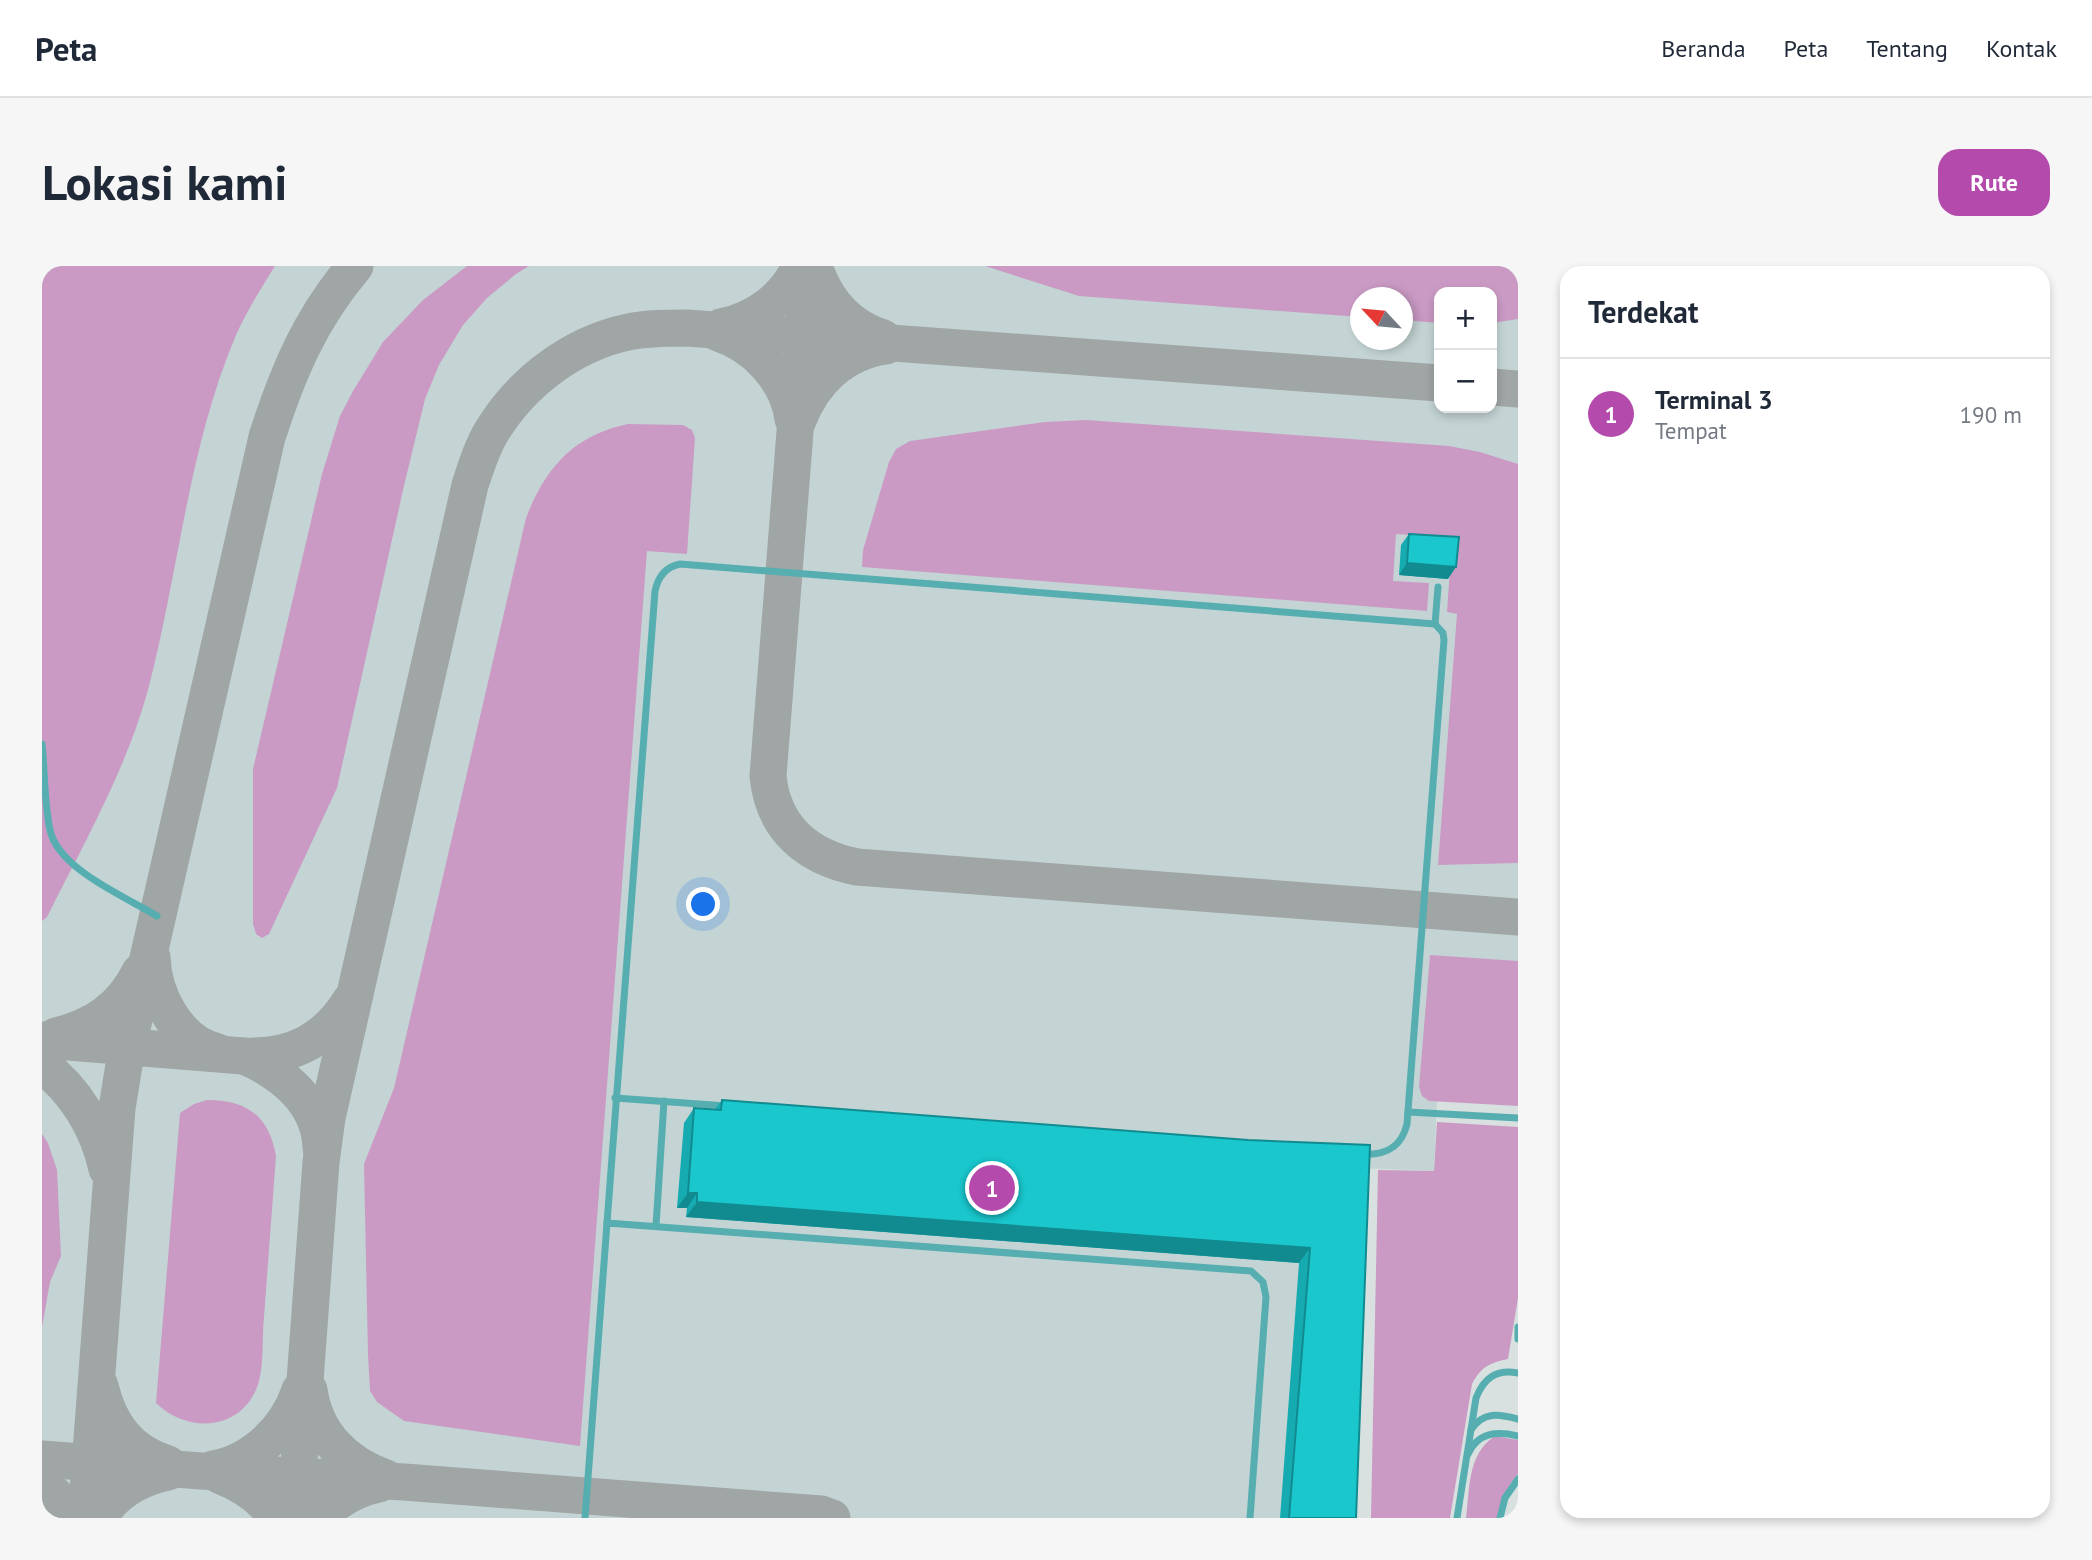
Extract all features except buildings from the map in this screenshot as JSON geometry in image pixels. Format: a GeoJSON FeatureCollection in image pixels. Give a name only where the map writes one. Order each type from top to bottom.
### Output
{"type":"FeatureCollection","features":[{"type":"Feature","properties":{"kind":"lane"},"geometry":{"type":"LineString","coordinates":[[585,1518],[655,591],[657,581],[671,566],[680,564],[1435,624],[1443,633],[1444,640],[1408,1112],[1404,1134],[1390,1150],[1382,1154],[1357,1154]]}},
{"type":"Feature","properties":{"kind":"lane"},"geometry":{"type":"LineString","coordinates":[[1435,624],[1438,587]]}},
{"type":"Feature","properties":{"kind":"lane"},"geometry":{"type":"LineString","coordinates":[[42,744],[50,831],[56,845],[80,871],[157,916]]}},
{"type":"Feature","properties":{"kind":"lane"},"geometry":{"type":"LineString","coordinates":[[615,1098],[733,1107]]}},
{"type":"Feature","properties":{"kind":"lane"},"geometry":{"type":"LineString","coordinates":[[656,1227],[664,1101]]}},
{"type":"Feature","properties":{"kind":"lane"},"geometry":{"type":"LineString","coordinates":[[1408,1112],[1518,1118]]}},
{"type":"Feature","properties":{"kind":"lane"},"geometry":{"type":"LineString","coordinates":[[607,1223],[1251,1271],[1263,1282],[1266,1297],[1250,1518]]}},
{"type":"Feature","properties":{"kind":"lane"},"geometry":{"type":"LineString","coordinates":[[1518,1327],[1518,1339]]}},
{"type":"Feature","properties":{"kind":"lane"},"geometry":{"type":"LineString","coordinates":[[1457,1518],[1476,1398],[1484,1382],[1497,1373],[1518,1373]]}},
{"type":"Feature","properties":{"kind":"lane"},"geometry":{"type":"LineString","coordinates":[[1469,1434],[1477,1421],[1497,1414],[1518,1419],[1512,1428],[1518,1436]]}},
{"type":"Feature","properties":{"kind":"lane"},"geometry":{"type":"LineString","coordinates":[[1465,1461],[1470,1449],[1485,1435],[1500,1433],[1518,1436]]}},
{"type":"Feature","properties":{"kind":"lane"},"geometry":{"type":"LineString","coordinates":[[1500,1518],[1505,1498],[1518,1479]]}},
{"type":"Feature","properties":{"kind":"shaded area"},"geometry":{"type":"Polygon","coordinates":[[[42,266],[1518,266],[1518,1012],[1437,1101],[1434,1171],[1359,1168],[1346,1518],[42,1518],[42,266]]]}},
{"type":"Feature","properties":{"kind":"shaded area"},"geometry":{"type":"Polygon","coordinates":[[[42,266],[275,266],[236,335],[206,422],[159,646],[139,720],[103,806],[47,917],[42,921],[42,266]]]}},
{"type":"Feature","properties":{"kind":"shaded area"},"geometry":{"type":"Polygon","coordinates":[[[467,266],[529,266],[487,298],[463,325],[439,365],[425,399],[337,788],[269,934],[262,938],[256,934],[253,924],[253,769],[322,474],[340,416],[383,342],[423,300],[467,266]]]}},
{"type":"Feature","properties":{"kind":"shaded area"},"geometry":{"type":"Polygon","coordinates":[[[985,266],[1518,266],[1518,319],[1497,322],[1497,287],[1434,287],[1434,323],[1413,321],[1413,287],[1350,287],[1350,316],[1079,296],[985,266]]]}},
{"type":"Feature","properties":{"kind":"shaded area"},"geometry":{"type":"Polygon","coordinates":[[[1086,420],[1449,446],[1518,464],[1518,863],[1438,865],[1457,614],[1447,612],[1452,538],[1396,534],[1393,581],[1429,583],[1427,611],[862,567],[863,550],[889,462],[896,449],[910,441],[1045,422],[1086,420]]]}},
{"type":"Feature","properties":{"kind":"shaded area"},"geometry":{"type":"Polygon","coordinates":[[[628,424],[683,425],[692,430],[695,438],[687,554],[647,551],[580,1446],[404,1421],[377,1402],[370,1391],[368,1355],[364,1164],[394,1088],[526,518],[542,484],[564,456],[592,436],[628,424]]]}},
{"type":"Feature","properties":{"kind":"shaded area"},"geometry":{"type":"Polygon","coordinates":[[[1430,955],[1518,961],[1518,1106],[1429,1101],[1422,1096],[1419,1087],[1430,955]]]}},
{"type":"Feature","properties":{"kind":"shaded area"},"geometry":{"type":"Polygon","coordinates":[[[207,1100],[234,1103],[254,1113],[268,1130],[276,1156],[259,1381],[252,1398],[242,1410],[215,1423],[199,1423],[184,1420],[156,1403],[180,1113],[207,1100]]]}},
{"type":"Feature","properties":{"kind":"shaded area"},"geometry":{"type":"Polygon","coordinates":[[[1437,1122],[1518,1127],[1518,1298],[1508,1359],[1486,1367],[1472,1384],[1450,1518],[1371,1518],[1378,1170],[1434,1171],[1437,1122]]]}},
{"type":"Feature","properties":{"kind":"shaded area"},"geometry":{"type":"Polygon","coordinates":[[[42,1134],[57,1170],[61,1256],[50,1282],[42,1327],[42,1134]]]}},
{"type":"Feature","properties":{"kind":"shaded area"},"geometry":{"type":"Polygon","coordinates":[[[1495,1436],[1518,1440],[1518,1474],[1505,1495],[1498,1518],[1466,1518],[1475,1462],[1479,1452],[1495,1436]]]}},
{"type":"Feature","properties":{"kind":"taxiway"},"geometry":{"type":"LineString","coordinates":[[86,1518],[117,1108],[125,1059],[267,437],[283,390],[302,347],[325,306],[355,266]]}},
{"type":"Feature","properties":{"kind":"taxiway"},"geometry":{"type":"LineString","coordinates":[[721,327],[746,319],[768,306],[787,288],[800,266]]}},
{"type":"Feature","properties":{"kind":"taxiway"},"geometry":{"type":"LineString","coordinates":[[808,266],[768,776],[777,811],[796,837],[823,856],[857,867],[1518,917]]}},
{"type":"Feature","properties":{"kind":"taxiway"},"geometry":{"type":"LineString","coordinates":[[814,266],[824,290],[839,311],[859,327],[883,338]]}},
{"type":"Feature","properties":{"kind":"taxiway"},"geometry":{"type":"LineString","coordinates":[[295,1518],[321,1162],[327,1118],[470,485],[488,437],[504,413],[533,381],[568,356],[607,338],[650,329],[687,328],[1434,383]]}},
{"type":"Feature","properties":{"kind":"taxiway"},"geometry":{"type":"LineString","coordinates":[[718,333],[745,346],[768,366],[784,390],[793,419]]}},
{"type":"Feature","properties":{"kind":"taxiway"},"geometry":{"type":"LineString","coordinates":[[798,420],[812,393],[832,371],[856,355],[886,346]]}},
{"type":"Feature","properties":{"kind":"taxiway"},"geometry":{"type":"LineString","coordinates":[[1497,387],[1518,389]]}},
{"type":"Feature","properties":{"kind":"taxiway"},"geometry":{"type":"LineString","coordinates":[[152,957],[157,987],[170,1016],[191,1039],[218,1052]]}},
{"type":"Feature","properties":{"kind":"taxiway"},"geometry":{"type":"LineString","coordinates":[[56,1036],[83,1027],[106,1014],[125,996],[140,972]]}},
{"type":"Feature","properties":{"kind":"taxiway"},"geometry":{"type":"LineString","coordinates":[[42,1040],[243,1056],[277,1054],[306,1044],[318,1036],[351,1000]]}},
{"type":"Feature","properties":{"kind":"taxiway"},"geometry":{"type":"LineString","coordinates":[[244,1056],[272,1071],[296,1091],[314,1116],[321,1148]]}},
{"type":"Feature","properties":{"kind":"taxiway"},"geometry":{"type":"LineString","coordinates":[[42,1065],[65,1086],[84,1111],[98,1139],[107,1169]]}},
{"type":"Feature","properties":{"kind":"taxiway"},"geometry":{"type":"LineString","coordinates":[[100,1386],[109,1413],[123,1435],[142,1452],[168,1464]]}},
{"type":"Feature","properties":{"kind":"taxiway"},"geometry":{"type":"LineString","coordinates":[[213,1469],[242,1459],[267,1442],[287,1418],[300,1390]]}},
{"type":"Feature","properties":{"kind":"taxiway"},"geometry":{"type":"LineString","coordinates":[[309,1390],[318,1420],[334,1445],[358,1465],[386,1478]]}},
{"type":"Feature","properties":{"kind":"taxiway"},"geometry":{"type":"LineString","coordinates":[[42,1459],[404,1482],[821,1514],[832,1518]]}},
{"type":"Feature","properties":{"kind":"taxiway"},"geometry":{"type":"LineString","coordinates":[[99,1518],[120,1494],[148,1478],[168,1472]]}},
{"type":"Feature","properties":{"kind":"taxiway"},"geometry":{"type":"LineString","coordinates":[[219,1475],[251,1492],[276,1518]]}},
{"type":"Feature","properties":{"kind":"taxiway"},"geometry":{"type":"LineString","coordinates":[[42,1484],[55,1495],[71,1518]]}},
{"type":"Feature","properties":{"kind":"taxiway"},"geometry":{"type":"LineString","coordinates":[[318,1518],[346,1496],[379,1484]]}},
{"type":"Feature","properties":{"kind":"place","name":"Terminal 3"},"geometry":{"type":"Point","coordinates":[992,1188]}}]}
